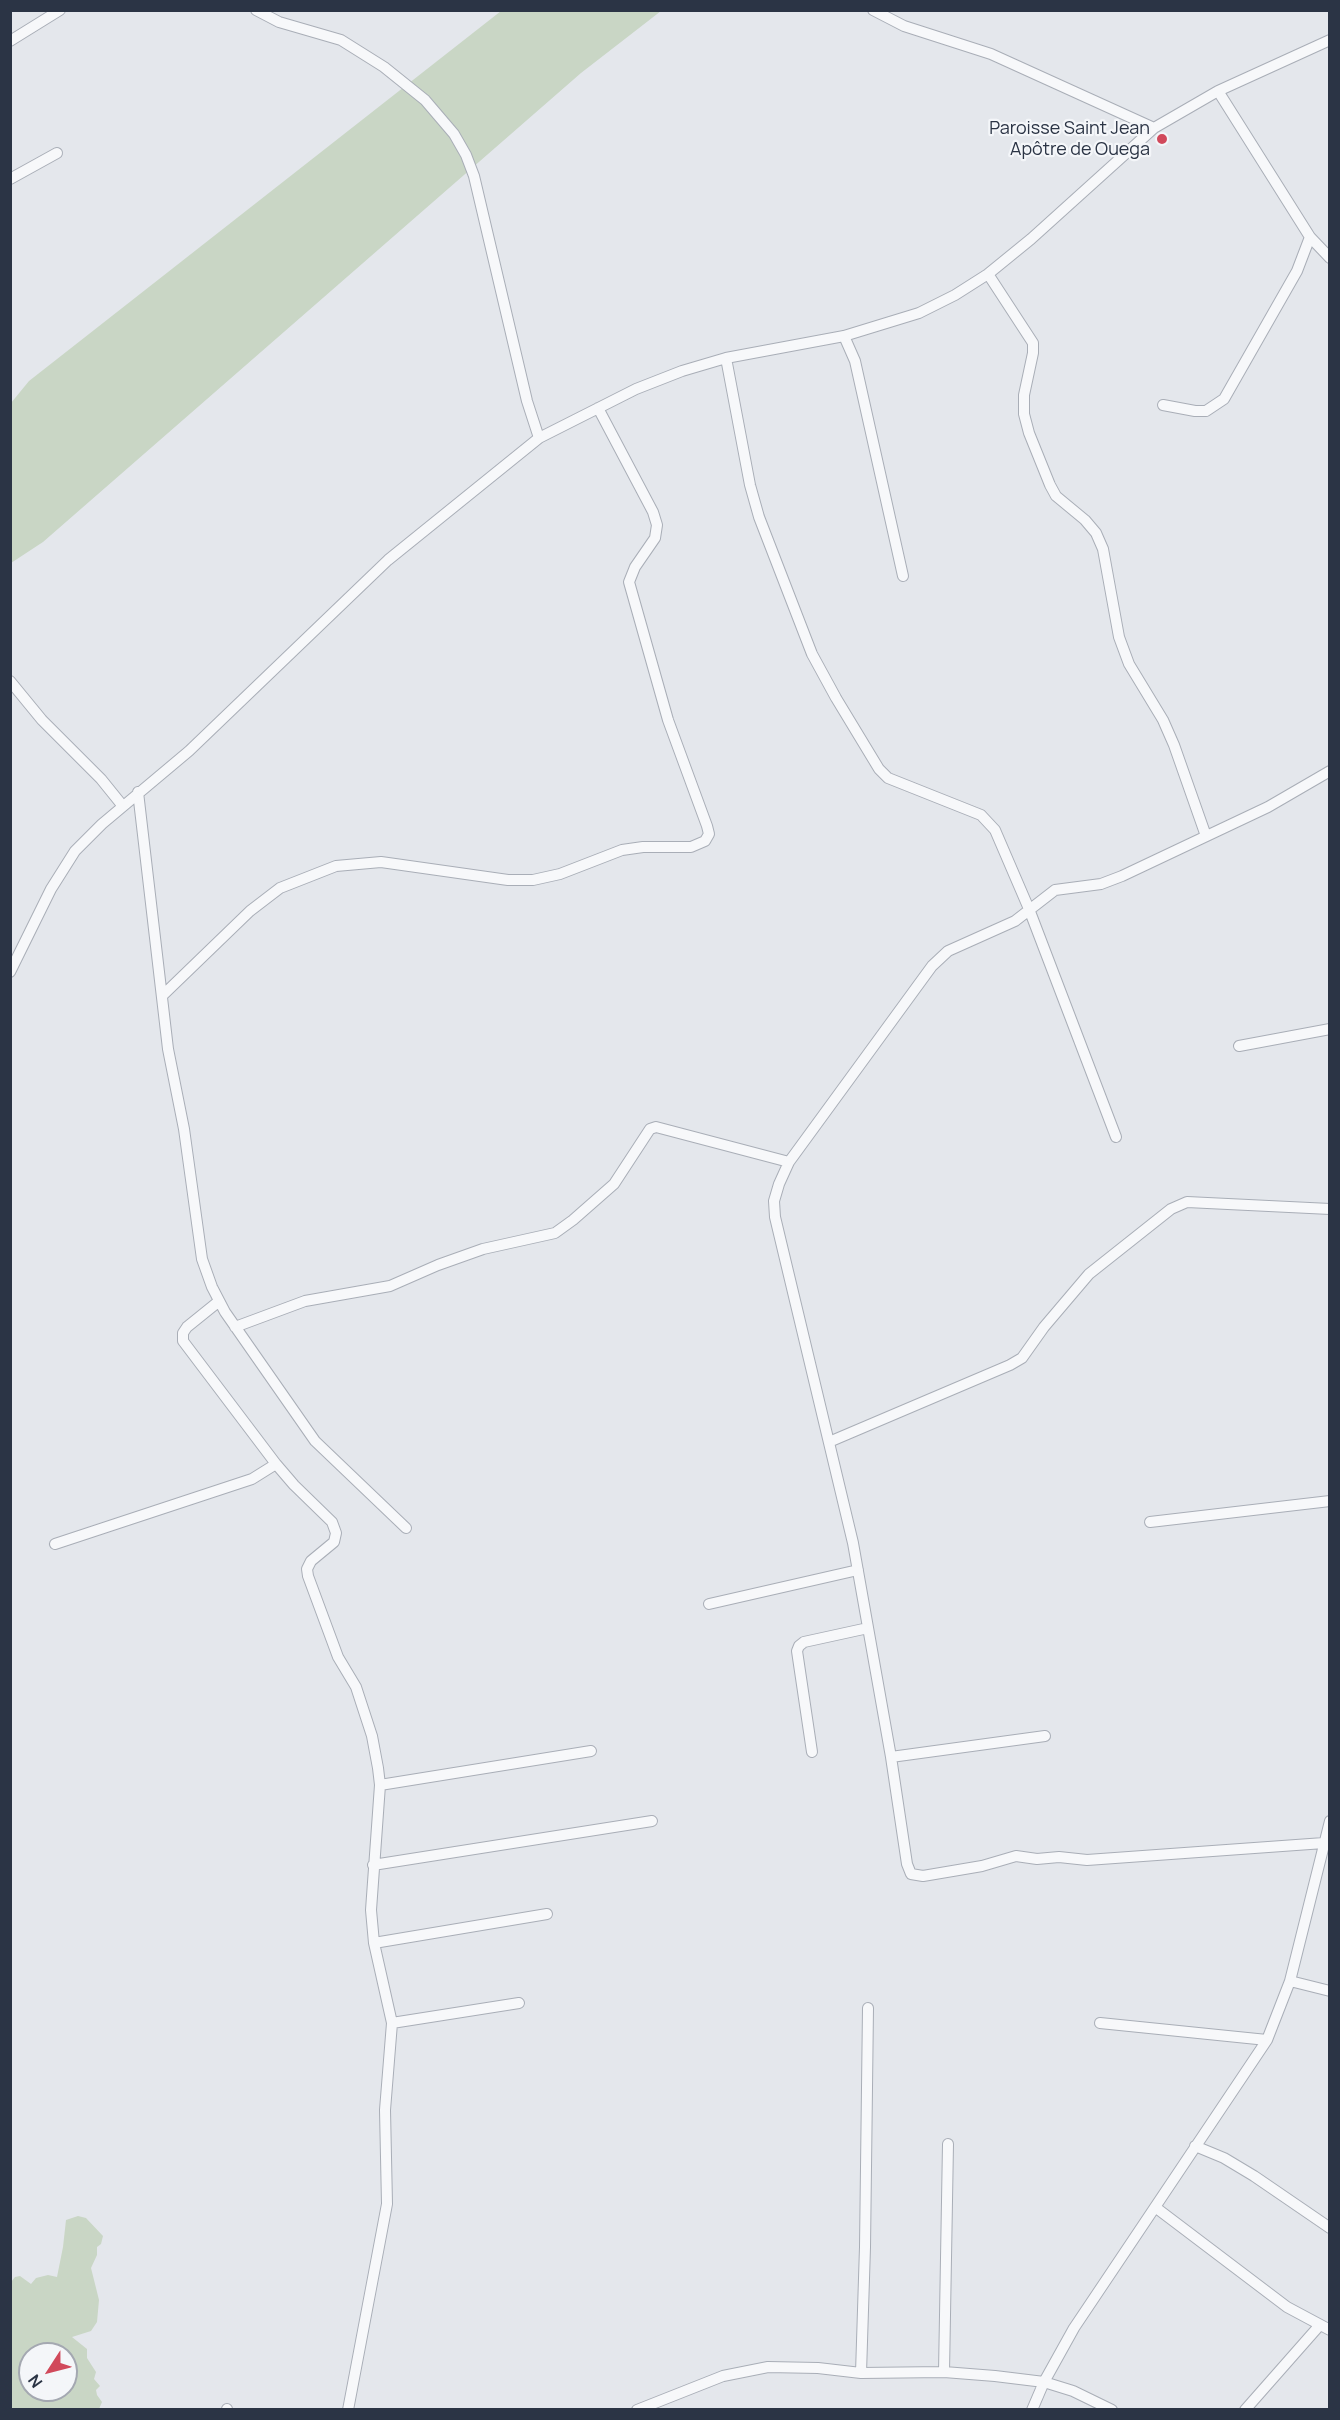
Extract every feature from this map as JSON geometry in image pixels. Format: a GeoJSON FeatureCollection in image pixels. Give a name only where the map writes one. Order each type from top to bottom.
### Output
{"type":"FeatureCollection","features":[{"type":"Feature","properties":{"kind":"street"},"geometry":{"type":"LineString","coordinates":[[10,41],[60,10]]}},
{"type":"Feature","properties":{"kind":"street"},"geometry":{"type":"LineString","coordinates":[[256,10],[279,22],[341,40],[384,67],[425,100],[454,134],[466,155],[474,176],[527,401],[539,438]]}},
{"type":"Feature","properties":{"kind":"street"},"geometry":{"type":"LineString","coordinates":[[873,10],[904,26],[991,54],[1154,128]]}},
{"type":"Feature","properties":{"kind":"street"},"geometry":{"type":"LineString","coordinates":[[10,972],[51,889],[75,851],[122,805],[189,750],[388,560],[539,438],[598,408],[672,375],[726,358],[844,336],[919,313],[955,295],[988,274],[1031,239],[1154,128],[1218,91],[1329,40]]}},
{"type":"Feature","properties":{"kind":"street"},"geometry":{"type":"LineString","coordinates":[[1218,91],[1310,237],[1329,258]]}},
{"type":"Feature","properties":{"kind":"street"},"geometry":{"type":"LineString","coordinates":[[10,179],[57,153]]}},
{"type":"Feature","properties":{"kind":"street"},"geometry":{"type":"LineString","coordinates":[[1163,405],[1206,411],[1224,399],[1297,271],[1310,237]]}},
{"type":"Feature","properties":{"kind":"street"},"geometry":{"type":"LineString","coordinates":[[988,274],[1032,343],[1033,353],[1024,395],[1024,414],[1029,434],[1056,495],[1085,520],[1096,533],[1103,549],[1119,638],[1129,664],[1163,720],[1174,745],[1206,836]]}},
{"type":"Feature","properties":{"kind":"street"},"geometry":{"type":"LineString","coordinates":[[844,336],[855,361],[903,576]]}},
{"type":"Feature","properties":{"kind":"street"},"geometry":{"type":"LineString","coordinates":[[726,358],[750,486],[759,517],[812,654],[836,698],[879,768],[888,778],[903,786],[981,815],[995,830],[1029,909],[1116,1137]]}},
{"type":"Feature","properties":{"kind":"street"},"geometry":{"type":"LineString","coordinates":[[162,996],[250,911],[280,888],[336,866],[381,862],[508,880],[533,880],[560,874],[622,850],[643,847],[692,847],[705,840],[709,834],[707,826],[668,720],[629,582],[635,567],[655,538],[657,525],[653,512],[598,408]]}},
{"type":"Feature","properties":{"kind":"street"},"geometry":{"type":"LineString","coordinates":[[10,681],[42,720],[122,805]]}},
{"type":"Feature","properties":{"kind":"street"},"geometry":{"type":"LineString","coordinates":[[1324,1843],[1087,1860],[1059,1857],[1037,1859],[1016,1856],[982,1866],[922,1876],[911,1874],[907,1864],[891,1757],[858,1570],[775,1217],[774,1200],[789,1162],[932,966],[948,951],[1007,925],[1055,890],[1101,884],[1112,880],[1268,807],[1329,771]]}},
{"type":"Feature","properties":{"kind":"street"},"geometry":{"type":"LineString","coordinates":[[138,792],[168,1049],[184,1129],[202,1259],[218,1302],[315,1441],[406,1528]]}},
{"type":"Feature","properties":{"kind":"street"},"geometry":{"type":"LineString","coordinates":[[1239,1046],[1329,1029]]}},
{"type":"Feature","properties":{"kind":"street"},"geometry":{"type":"LineString","coordinates":[[235,1327],[305,1301],[390,1286],[483,1249],[555,1233],[614,1184],[650,1129],[656,1127],[789,1162]]}},
{"type":"Feature","properties":{"kind":"street"},"geometry":{"type":"LineString","coordinates":[[829,1442],[1022,1358],[1044,1327],[1089,1274],[1171,1209],[1187,1202],[1329,1209]]}},
{"type":"Feature","properties":{"kind":"street"},"geometry":{"type":"LineString","coordinates":[[218,1302],[187,1327],[183,1333],[183,1341],[276,1464],[332,1522],[336,1533],[334,1542],[310,1561],[307,1569],[308,1576],[338,1657],[356,1687],[372,1736],[380,1785],[371,1910],[374,1943],[392,2023],[385,2110],[387,2204],[348,2409]]}},
{"type":"Feature","properties":{"kind":"street"},"geometry":{"type":"LineString","coordinates":[[55,1544],[252,1479],[276,1464]]}},
{"type":"Feature","properties":{"kind":"street"},"geometry":{"type":"LineString","coordinates":[[1150,1522],[1329,1501]]}},
{"type":"Feature","properties":{"kind":"street"},"geometry":{"type":"LineString","coordinates":[[709,1604],[858,1570]]}},
{"type":"Feature","properties":{"kind":"street"},"geometry":{"type":"LineString","coordinates":[[812,1752],[797,1651],[799,1646],[804,1642],[868,1628]]}},
{"type":"Feature","properties":{"kind":"street"},"geometry":{"type":"LineString","coordinates":[[891,1757],[1045,1736]]}},
{"type":"Feature","properties":{"kind":"street"},"geometry":{"type":"LineString","coordinates":[[380,1785],[591,1751]]}},
{"type":"Feature","properties":{"kind":"street"},"geometry":{"type":"LineString","coordinates":[[374,1865],[652,1821]]}},
{"type":"Feature","properties":{"kind":"street"},"geometry":{"type":"LineString","coordinates":[[1032,2409],[1044,2382],[1087,2308],[1267,2040],[1290,1981],[1329,1821]]}},
{"type":"Feature","properties":{"kind":"street"},"geometry":{"type":"LineString","coordinates":[[374,1943],[547,1914]]}},
{"type":"Feature","properties":{"kind":"street"},"geometry":{"type":"LineString","coordinates":[[1290,1981],[1329,1991]]}},
{"type":"Feature","properties":{"kind":"street"},"geometry":{"type":"LineString","coordinates":[[392,2023],[519,2003]]}},
{"type":"Feature","properties":{"kind":"street"},"geometry":{"type":"LineString","coordinates":[[861,2373],[866,2247],[867,2008]]}},
{"type":"Feature","properties":{"kind":"street"},"geometry":{"type":"LineString","coordinates":[[1100,2023],[1267,2040]]}},
{"type":"Feature","properties":{"kind":"street"},"geometry":{"type":"LineString","coordinates":[[944,2372],[948,2144]]}},
{"type":"Feature","properties":{"kind":"street"},"geometry":{"type":"LineString","coordinates":[[1196,2146],[1224,2158],[1254,2176],[1329,2228]]}},
{"type":"Feature","properties":{"kind":"street"},"geometry":{"type":"LineString","coordinates":[[1155,2207],[1287,2307],[1324,2328],[1245,2409]]}},
{"type":"Feature","properties":{"kind":"street"},"geometry":{"type":"LineString","coordinates":[[637,2409],[723,2376],[768,2367],[818,2368],[861,2373],[944,2372],[1044,2382],[1073,2391],[1112,2409]]}},
{"type":"Feature","properties":{"kind":"green space"},"geometry":{"type":"Polygon","coordinates":[[[501,11],[661,11],[581,73],[43,542],[11,563],[11,403],[29,381],[501,11]]]}},
{"type":"Feature","properties":{"kind":"green space"},"geometry":{"type":"Polygon","coordinates":[[[78,2216],[86,2218],[103,2236],[91,2268],[99,2300],[97,2322],[91,2331],[72,2337],[87,2349],[87,2358],[96,2372],[94,2379],[100,2386],[96,2390],[97,2395],[102,2402],[99,2409],[11,2409],[11,2282],[15,2277],[20,2276],[31,2284],[36,2278],[48,2275],[57,2277],[66,2220],[78,2216]]]}},
{"type":"Feature","properties":{"kind":"place","name":"Paroisse Saint Jean Apôtre de Ouega"},"geometry":{"type":"Point","coordinates":[1162,139]}}]}
